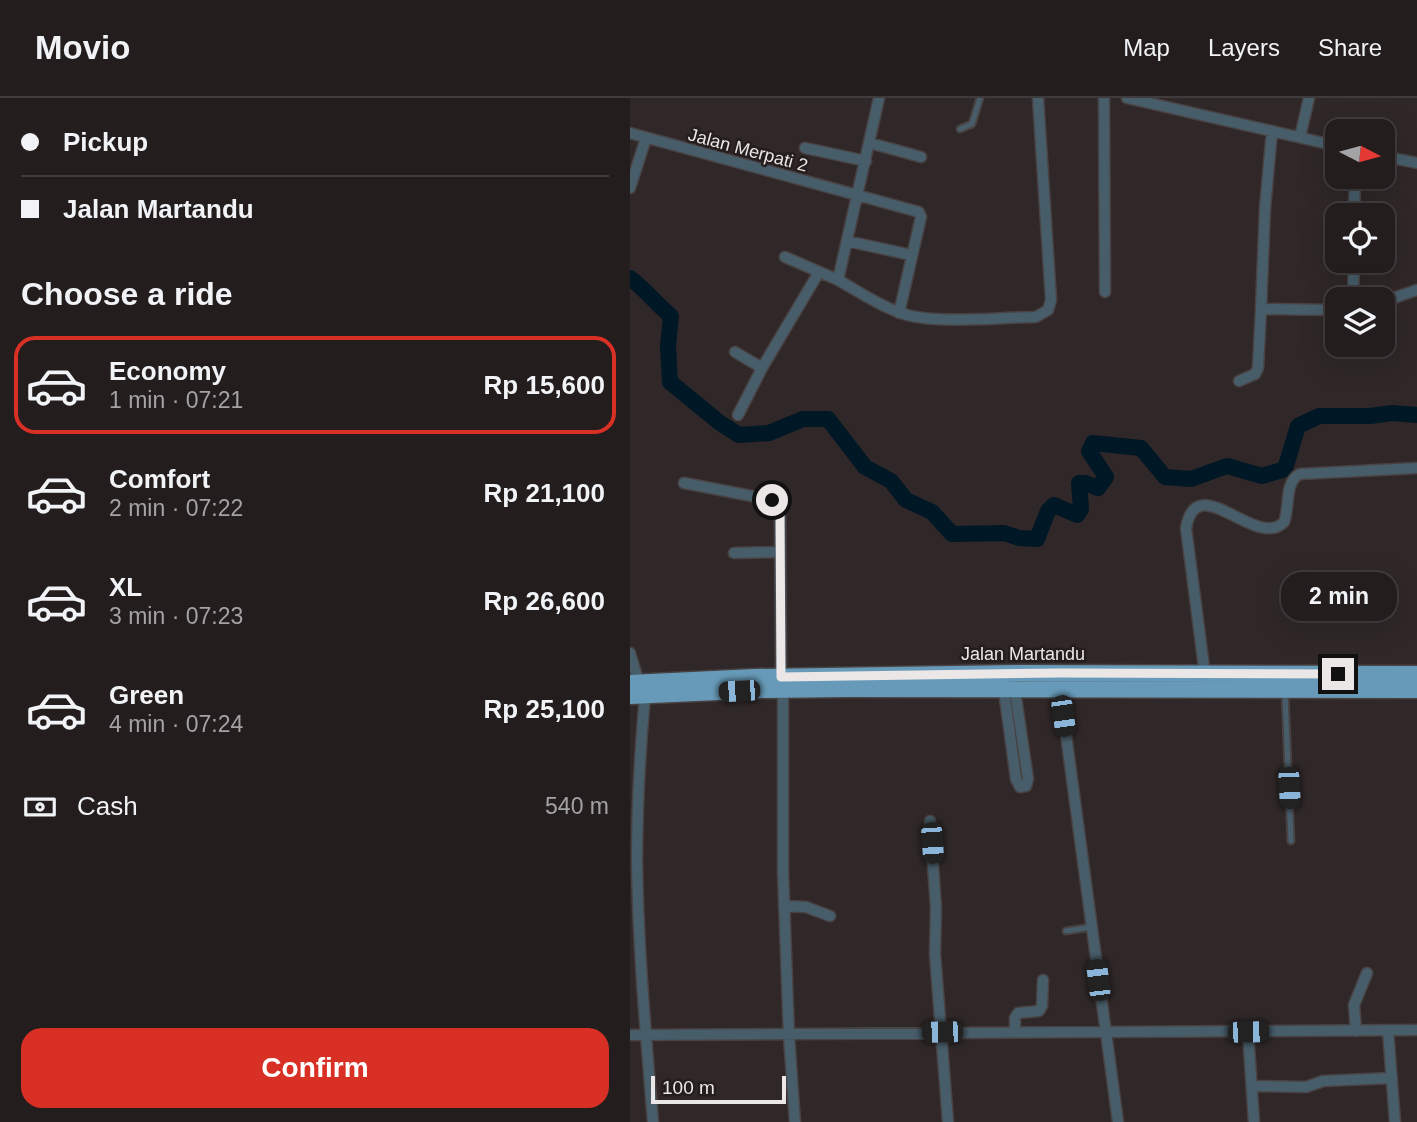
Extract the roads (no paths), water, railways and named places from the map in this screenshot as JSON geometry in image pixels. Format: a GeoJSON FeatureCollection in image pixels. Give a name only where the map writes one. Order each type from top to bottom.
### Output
{"type":"FeatureCollection","features":[{"type":"Feature","properties":{"kind":"highway","name":"Jalan Martandu"},"geometry":{"type":"LineString","coordinates":[[636,690],[1059,673],[1417,674]]}},
{"type":"Feature","properties":{"kind":"highway","name":"Jalan Martandu"},"geometry":{"type":"LineString","coordinates":[[845,682],[1010,691],[1417,690]]}},
{"type":"Feature","properties":{"kind":"street"},"geometry":{"type":"LineString","coordinates":[[838,280],[880,98]]}},
{"type":"Feature","properties":{"kind":"street"},"geometry":{"type":"LineString","coordinates":[[785,257],[838,280],[899,313],[937,319],[1037,317],[1048,310],[1051,300],[1038,98]]}},
{"type":"Feature","properties":{"kind":"street"},"geometry":{"type":"LineString","coordinates":[[1104,98],[1105,292]]}},
{"type":"Feature","properties":{"kind":"street"},"geometry":{"type":"LineString","coordinates":[[1127,98],[1325,143]]}},
{"type":"Feature","properties":{"kind":"street"},"geometry":{"type":"LineString","coordinates":[[1300,136],[1308,98]]}},
{"type":"Feature","properties":{"kind":"street"},"geometry":{"type":"LineString","coordinates":[[1240,381],[1255,374],[1258,368],[1265,208],[1272,131]]}},
{"type":"Feature","properties":{"kind":"street","name":"Jalan Merpati 2"},"geometry":{"type":"LineString","coordinates":[[630,133],[919,212],[911,255]]}},
{"type":"Feature","properties":{"kind":"street"},"geometry":{"type":"LineString","coordinates":[[630,188],[646,138]]}},
{"type":"Feature","properties":{"kind":"street"},"geometry":{"type":"LineString","coordinates":[[870,143],[921,157]]}},
{"type":"Feature","properties":{"kind":"street"},"geometry":{"type":"LineString","coordinates":[[805,148],[866,161]]}},
{"type":"Feature","properties":{"kind":"street"},"geometry":{"type":"LineString","coordinates":[[1395,159],[1417,163]]}},
{"type":"Feature","properties":{"kind":"street"},"geometry":{"type":"LineString","coordinates":[[847,241],[911,255],[899,313]]}},
{"type":"Feature","properties":{"kind":"street"},"geometry":{"type":"LineString","coordinates":[[738,415],[762,368],[819,272]]}},
{"type":"Feature","properties":{"kind":"street"},"geometry":{"type":"LineString","coordinates":[[1395,298],[1417,290]]}},
{"type":"Feature","properties":{"kind":"street"},"geometry":{"type":"LineString","coordinates":[[1261,309],[1325,310]]}},
{"type":"Feature","properties":{"kind":"street"},"geometry":{"type":"LineString","coordinates":[[735,352],[762,368]]}},
{"type":"Feature","properties":{"kind":"street"},"geometry":{"type":"LineString","coordinates":[[1205,675],[1186,528],[1191,515],[1199,506],[1211,504],[1246,523],[1273,528],[1284,522],[1291,483],[1300,474],[1417,468]]}},
{"type":"Feature","properties":{"kind":"street"},"geometry":{"type":"LineString","coordinates":[[684,484],[775,501],[780,507],[784,906],[795,1122]]}},
{"type":"Feature","properties":{"kind":"street"},"geometry":{"type":"LineString","coordinates":[[734,553],[780,552]]}},
{"type":"Feature","properties":{"kind":"street"},"geometry":{"type":"LineString","coordinates":[[630,653],[636,690],[637,864],[653,1122]]}},
{"type":"Feature","properties":{"kind":"street"},"geometry":{"type":"LineString","coordinates":[[1060,690],[1118,1122]]}},
{"type":"Feature","properties":{"kind":"street"},"geometry":{"type":"LineString","coordinates":[[1010,691],[1028,779],[1027,785],[1020,787],[1016,779],[1010,691]]}},
{"type":"Feature","properties":{"kind":"street"},"geometry":{"type":"LineString","coordinates":[[930,821],[936,908],[935,954],[948,1122]]}},
{"type":"Feature","properties":{"kind":"street"},"geometry":{"type":"LineString","coordinates":[[784,906],[806,907],[830,916]]}},
{"type":"Feature","properties":{"kind":"street"},"geometry":{"type":"LineString","coordinates":[[1356,1031],[1355,999],[1367,973]]}},
{"type":"Feature","properties":{"kind":"street"},"geometry":{"type":"LineString","coordinates":[[1015,1033],[1015,1018],[1018,1013],[1040,1010],[1043,980]]}},
{"type":"Feature","properties":{"kind":"street"},"geometry":{"type":"LineString","coordinates":[[1388,1030],[1395,1122]]}},
{"type":"Feature","properties":{"kind":"street"},"geometry":{"type":"LineString","coordinates":[[630,1035],[1417,1030]]}},
{"type":"Feature","properties":{"kind":"street"},"geometry":{"type":"LineString","coordinates":[[1248,1032],[1254,1122]]}},
{"type":"Feature","properties":{"kind":"street"},"geometry":{"type":"LineString","coordinates":[[1252,1086],[1306,1087],[1323,1081],[1392,1078]]}},
{"type":"Feature","properties":{"kind":"lane"},"geometry":{"type":"LineString","coordinates":[[960,129],[972,124],[980,98]]}},
{"type":"Feature","properties":{"kind":"lane"},"geometry":{"type":"LineString","coordinates":[[1285,691],[1291,841]]}},
{"type":"Feature","properties":{"kind":"lane"},"geometry":{"type":"LineString","coordinates":[[1066,931],[1092,927]]}},
{"type":"Feature","properties":{"kind":"waterway"},"geometry":{"type":"LineString","coordinates":[[630,278],[671,316],[668,346],[670,382],[720,423],[739,435],[769,433],[803,419],[828,419],[865,467],[891,481],[906,500],[932,512],[952,534],[1004,533],[1019,538],[1037,539],[1048,511],[1054,505],[1077,515],[1081,509],[1079,483],[1098,488],[1106,477],[1089,451],[1093,443],[1141,448],[1165,477],[1191,479],[1227,466],[1262,476],[1285,469],[1298,426],[1319,416],[1392,413],[1417,415]]}}]}
